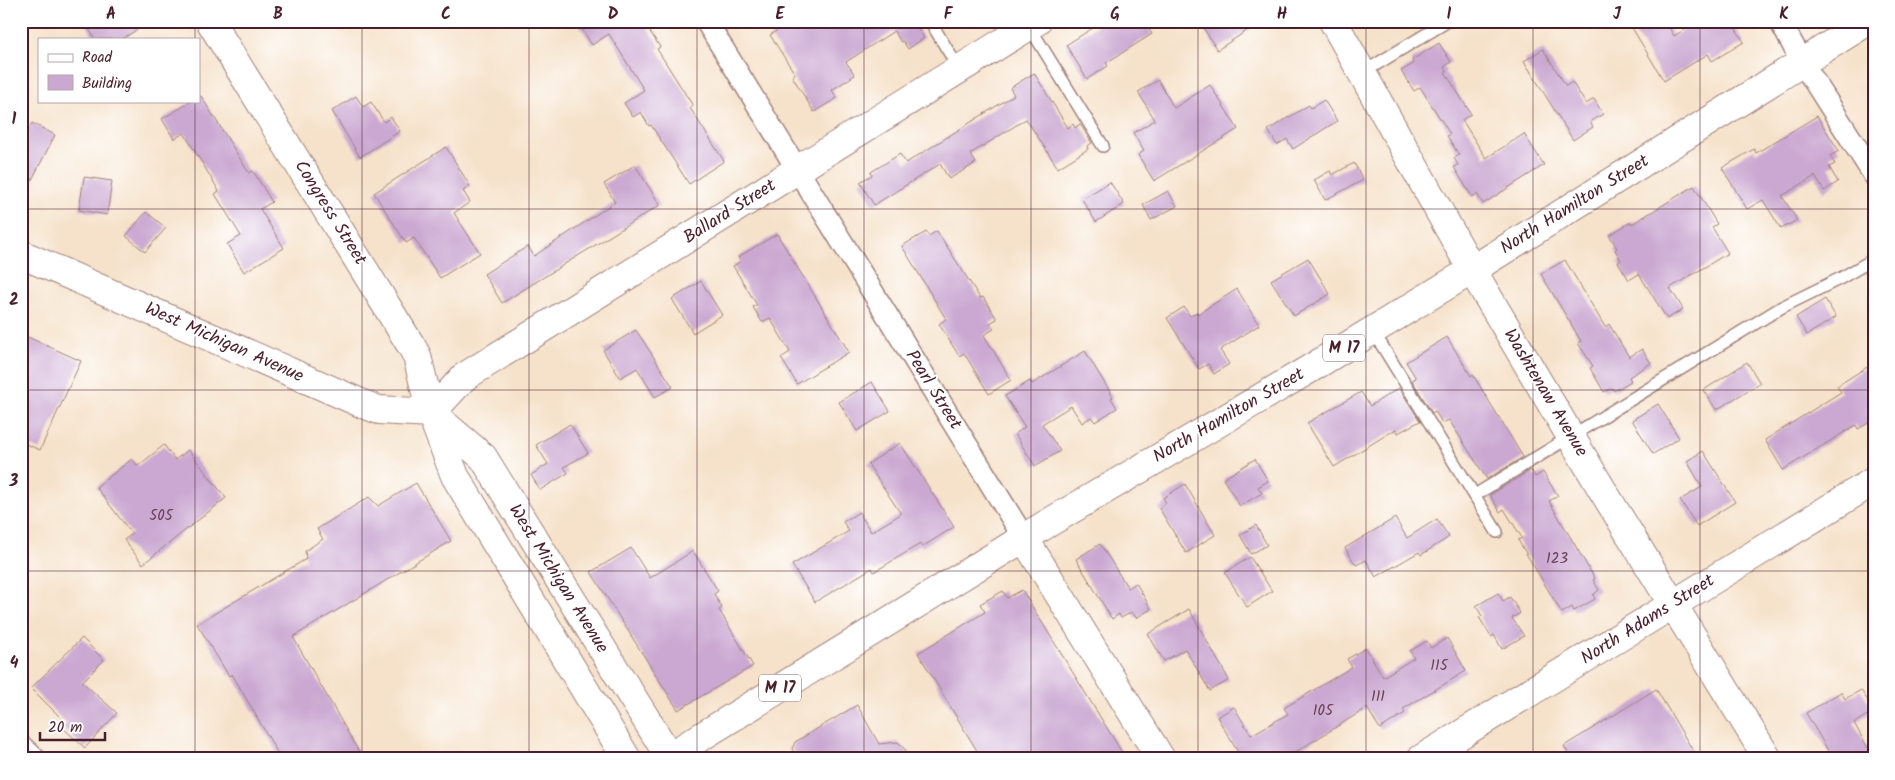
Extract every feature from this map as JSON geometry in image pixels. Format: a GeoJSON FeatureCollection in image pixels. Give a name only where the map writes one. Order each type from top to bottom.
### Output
{"type":"FeatureCollection","features":[{"type":"Feature","properties":{"kind":"main road","name":"Congress Street"},"geometry":{"type":"LineString","coordinates":[[210,21],[412,347],[417,356],[431,413]]}},
{"type":"Feature","properties":{"kind":"main road","name":"Washtenaw Avenue"},"geometry":{"type":"LineString","coordinates":[[1333,21],[1472,270],[1570,436],[1768,759]]}},
{"type":"Feature","properties":{"kind":"main road","name":"North Hamilton Street"},"geometry":{"type":"LineString","coordinates":[[668,758],[1024,538],[1373,331],[1868,21]]}},
{"type":"Feature","properties":{"kind":"main road","name":"Ballard Street"},"geometry":{"type":"LineString","coordinates":[[431,413],[464,377],[1033,24]]}},
{"type":"Feature","properties":{"kind":"main road","name":"West Michigan Avenue"},"geometry":{"type":"LineString","coordinates":[[21,254],[371,407],[379,410],[431,413],[483,457],[668,758]]}},
{"type":"Feature","properties":{"kind":"main road","name":"West Michigan Avenue"},"geometry":{"type":"LineString","coordinates":[[431,413],[455,476],[627,759]]}},
{"type":"Feature","properties":{"kind":"main road","name":"North Adams Street"},"geometry":{"type":"LineString","coordinates":[[1421,759],[1874,481]]}},
{"type":"Feature","properties":{"kind":"main road","name":"Pearl Street"},"geometry":{"type":"LineString","coordinates":[[1024,538],[1161,759]]}},
{"type":"Feature","properties":{"kind":"street","name":"Pearl Street"},"geometry":{"type":"LineString","coordinates":[[706,21],[1024,538]]}},
{"type":"Feature","properties":{"kind":"street"},"geometry":{"type":"LineString","coordinates":[[1780,21],[1802,62],[1874,175]]}},
{"type":"Feature","properties":{"kind":"street"},"geometry":{"type":"LineString","coordinates":[[21,746],[35,759]]}},
{"type":"Feature","properties":{"kind":"lane"},"geometry":{"type":"LineString","coordinates":[[930,21],[959,69]]}},
{"type":"Feature","properties":{"kind":"lane"},"geometry":{"type":"LineString","coordinates":[[1362,73],[1448,21]]}},
{"type":"Feature","properties":{"kind":"lane"},"geometry":{"type":"LineString","coordinates":[[1033,24],[1103,146]]}},
{"type":"Feature","properties":{"kind":"lane"},"geometry":{"type":"LineString","coordinates":[[1475,495],[1782,307],[1842,278],[1874,259]]}},
{"type":"Feature","properties":{"kind":"lane"},"geometry":{"type":"LineString","coordinates":[[1373,331],[1497,532]]}},
{"type":"Feature","properties":{"kind":"building"},"geometry":{"type":"Polygon","coordinates":[[[84,21],[151,21],[124,38],[94,38],[84,21]]]}},
{"type":"Feature","properties":{"kind":"building"},"geometry":{"type":"Polygon","coordinates":[[[577,21],[643,21],[660,47],[657,49],[693,106],[690,108],[724,161],[689,184],[641,112],[633,117],[624,103],[644,90],[609,34],[592,45],[577,21]]]}},
{"type":"Feature","properties":{"kind":"building"},"geometry":{"type":"Polygon","coordinates":[[[792,21],[923,21],[924,25],[918,29],[924,38],[908,49],[894,31],[846,62],[855,75],[832,90],[837,98],[814,112],[792,76],[795,74],[770,35],[792,21]]]}},
{"type":"Feature","properties":{"kind":"building"},"geometry":{"type":"Polygon","coordinates":[[[1104,21],[1144,21],[1152,34],[1106,63],[1108,66],[1087,79],[1066,45],[1104,21]]]}},
{"type":"Feature","properties":{"kind":"building"},"geometry":{"type":"Polygon","coordinates":[[[1199,21],[1262,21],[1217,50],[1199,21]]]}},
{"type":"Feature","properties":{"kind":"building"},"geometry":{"type":"Polygon","coordinates":[[[1628,21],[1665,21],[1674,36],[1699,21],[1731,21],[1744,42],[1712,61],[1708,54],[1664,81],[1628,21]]]}},
{"type":"Feature","properties":{"kind":"building"},"geometry":{"type":"Polygon","coordinates":[[[1439,43],[1451,62],[1444,67],[1447,71],[1445,72],[1471,114],[1462,120],[1486,158],[1524,134],[1544,165],[1483,204],[1477,194],[1472,197],[1454,167],[1458,165],[1454,158],[1459,155],[1447,136],[1450,134],[1420,87],[1414,91],[1401,71],[1413,64],[1412,60],[1439,43]]]}},
{"type":"Feature","properties":{"kind":"building"},"geometry":{"type":"Polygon","coordinates":[[[1543,49],[1566,86],[1572,82],[1586,104],[1594,99],[1603,114],[1590,122],[1593,127],[1573,140],[1524,61],[1543,49]]]}},
{"type":"Feature","properties":{"kind":"building"},"geometry":{"type":"Polygon","coordinates":[[[1034,73],[1068,128],[1073,124],[1075,128],[1080,124],[1092,143],[1087,146],[1088,149],[1058,168],[1026,119],[970,154],[976,163],[949,179],[940,164],[874,205],[860,182],[872,175],[871,172],[900,154],[906,163],[1014,95],[1010,88],[1034,73]]]}},
{"type":"Feature","properties":{"kind":"building"},"geometry":{"type":"Polygon","coordinates":[[[1158,80],[1174,108],[1210,85],[1238,129],[1154,181],[1138,155],[1144,151],[1133,133],[1155,120],[1138,92],[1158,80]]]}},
{"type":"Feature","properties":{"kind":"building"},"geometry":{"type":"Polygon","coordinates":[[[200,96],[249,173],[253,171],[272,202],[260,209],[284,248],[244,272],[227,244],[241,236],[215,194],[219,191],[184,133],[174,139],[162,119],[190,102],[200,102],[200,96]]]}},
{"type":"Feature","properties":{"kind":"building"},"geometry":{"type":"Polygon","coordinates":[[[356,96],[363,107],[371,102],[384,122],[391,117],[400,131],[360,157],[332,111],[356,96]]]}},
{"type":"Feature","properties":{"kind":"building"},"geometry":{"type":"Polygon","coordinates":[[[1324,100],[1337,121],[1293,149],[1287,139],[1277,145],[1268,130],[1309,105],[1311,108],[1324,100]]]}},
{"type":"Feature","properties":{"kind":"building"},"geometry":{"type":"Polygon","coordinates":[[[1817,116],[1839,151],[1830,156],[1835,164],[1829,167],[1838,182],[1824,191],[1815,176],[1782,196],[1797,220],[1781,229],[1763,200],[1747,209],[1722,168],[1754,149],[1756,153],[1817,116]]]}},
{"type":"Feature","properties":{"kind":"building"},"geometry":{"type":"Polygon","coordinates":[[[32,123],[55,135],[21,201],[21,143],[32,123]]]}},
{"type":"Feature","properties":{"kind":"building"},"geometry":{"type":"Polygon","coordinates":[[[446,147],[470,186],[463,191],[470,202],[454,213],[480,253],[440,278],[414,238],[406,243],[374,193],[446,147]]]}},
{"type":"Feature","properties":{"kind":"building"},"geometry":{"type":"Polygon","coordinates":[[[1354,163],[1363,180],[1325,200],[1314,180],[1330,171],[1332,175],[1354,163]]]}},
{"type":"Feature","properties":{"kind":"building"},"geometry":{"type":"Polygon","coordinates":[[[635,165],[660,205],[502,303],[484,274],[528,246],[534,256],[615,202],[604,184],[635,165]]]}},
{"type":"Feature","properties":{"kind":"building"},"geometry":{"type":"Polygon","coordinates":[[[84,177],[112,181],[107,215],[79,210],[84,177]]]}},
{"type":"Feature","properties":{"kind":"building"},"geometry":{"type":"Polygon","coordinates":[[[1110,182],[1124,204],[1096,222],[1082,199],[1110,182]]]}},
{"type":"Feature","properties":{"kind":"building"},"geometry":{"type":"Polygon","coordinates":[[[1694,186],[1717,224],[1712,227],[1728,253],[1670,288],[1683,309],[1667,319],[1639,274],[1629,280],[1618,262],[1621,260],[1615,250],[1617,248],[1609,235],[1631,222],[1632,224],[1694,186]]]}},
{"type":"Feature","properties":{"kind":"building"},"geometry":{"type":"Polygon","coordinates":[[[1168,191],[1177,206],[1151,220],[1143,205],[1168,191]]]}},
{"type":"Feature","properties":{"kind":"building"},"geometry":{"type":"Polygon","coordinates":[[[146,212],[166,228],[145,252],[126,236],[146,212]]]}},
{"type":"Feature","properties":{"kind":"building"},"geometry":{"type":"Polygon","coordinates":[[[937,231],[980,298],[983,297],[997,319],[990,323],[994,329],[984,335],[1011,380],[989,394],[964,353],[959,356],[939,324],[946,319],[902,246],[926,232],[929,236],[937,231]]]}},
{"type":"Feature","properties":{"kind":"building"},"geometry":{"type":"Polygon","coordinates":[[[777,234],[849,352],[797,384],[781,358],[790,352],[770,318],[762,322],[753,307],[757,305],[733,266],[741,261],[738,257],[777,234]]]}},
{"type":"Feature","properties":{"kind":"building"},"geometry":{"type":"Polygon","coordinates":[[[1308,258],[1330,294],[1294,316],[1271,280],[1308,258]]]}},
{"type":"Feature","properties":{"kind":"building"},"geometry":{"type":"Polygon","coordinates":[[[1565,260],[1605,327],[1609,324],[1629,357],[1642,349],[1651,363],[1629,377],[1631,381],[1614,391],[1612,388],[1604,392],[1590,368],[1593,366],[1578,343],[1581,341],[1541,274],[1565,260]]]}},
{"type":"Feature","properties":{"kind":"building"},"geometry":{"type":"Polygon","coordinates":[[[701,281],[722,315],[693,333],[672,299],[701,281]]]}},
{"type":"Feature","properties":{"kind":"building"},"geometry":{"type":"Polygon","coordinates":[[[1237,289],[1259,325],[1220,350],[1229,364],[1214,374],[1208,364],[1199,369],[1167,318],[1184,307],[1190,316],[1197,312],[1198,314],[1237,289]]]}},
{"type":"Feature","properties":{"kind":"building"},"geometry":{"type":"Polygon","coordinates":[[[1825,299],[1836,317],[1807,335],[1796,317],[1825,299]]]}},
{"type":"Feature","properties":{"kind":"building"},"geometry":{"type":"Polygon","coordinates":[[[636,330],[673,387],[655,397],[637,368],[620,378],[603,350],[636,330]]]}},
{"type":"Feature","properties":{"kind":"building"},"geometry":{"type":"Polygon","coordinates":[[[21,334],[81,361],[40,450],[21,442],[21,334]]]}},
{"type":"Feature","properties":{"kind":"building"},"geometry":{"type":"Polygon","coordinates":[[[1447,337],[1471,376],[1473,375],[1523,457],[1487,479],[1449,420],[1442,423],[1435,411],[1432,413],[1412,380],[1416,378],[1406,362],[1447,337]]]}},
{"type":"Feature","properties":{"kind":"building"},"geometry":{"type":"Polygon","coordinates":[[[1085,351],[1113,397],[1111,398],[1117,408],[1095,422],[1091,417],[1082,423],[1071,406],[1042,424],[1060,451],[1035,466],[1015,434],[1025,427],[1005,396],[1030,381],[1032,384],[1085,351]]]}},
{"type":"Feature","properties":{"kind":"building"},"geometry":{"type":"Polygon","coordinates":[[[1747,362],[1760,383],[1716,410],[1704,390],[1747,362]]]}},
{"type":"Feature","properties":{"kind":"building"},"geometry":{"type":"Polygon","coordinates":[[[1867,367],[1874,377],[1874,420],[1858,429],[1856,425],[1783,470],[1765,440],[1841,392],[1837,386],[1867,367]]]}},
{"type":"Feature","properties":{"kind":"building"},"geometry":{"type":"Polygon","coordinates":[[[872,382],[890,411],[857,431],[839,402],[872,382]]]}},
{"type":"Feature","properties":{"kind":"building"},"geometry":{"type":"Polygon","coordinates":[[[1399,388],[1420,421],[1398,433],[1396,429],[1334,467],[1307,423],[1361,392],[1370,406],[1399,388]]]}},
{"type":"Feature","properties":{"kind":"building"},"geometry":{"type":"Polygon","coordinates":[[[1658,404],[1679,438],[1653,454],[1632,420],[1658,404]]]}},
{"type":"Feature","properties":{"kind":"building"},"geometry":{"type":"Polygon","coordinates":[[[570,424],[588,453],[564,467],[568,473],[540,490],[531,475],[548,464],[536,445],[570,424]]]}},
{"type":"Feature","properties":{"kind":"building"},"geometry":{"type":"Polygon","coordinates":[[[900,443],[954,527],[922,547],[920,544],[874,572],[872,568],[815,602],[792,565],[849,531],[843,522],[859,512],[871,532],[901,514],[868,464],[900,443]]]}},
{"type":"Feature","properties":{"kind":"building"},"geometry":{"type":"Polygon","coordinates":[[[164,445],[175,460],[188,450],[226,498],[143,564],[124,540],[132,534],[96,487],[132,459],[138,466],[164,445]]]}},
{"type":"Feature","properties":{"kind":"building"},"geometry":{"type":"Polygon","coordinates":[[[1703,451],[1735,502],[1697,526],[1680,500],[1702,487],[1687,461],[1703,451]]]}},
{"type":"Feature","properties":{"kind":"building"},"geometry":{"type":"Polygon","coordinates":[[[1255,459],[1268,481],[1258,487],[1262,493],[1240,506],[1223,479],[1255,459]]]}},
{"type":"Feature","properties":{"kind":"building"},"geometry":{"type":"Polygon","coordinates":[[[1531,470],[1535,477],[1543,472],[1558,496],[1549,501],[1595,579],[1593,580],[1599,590],[1593,595],[1595,599],[1574,611],[1572,607],[1562,613],[1518,540],[1522,538],[1504,509],[1500,512],[1490,495],[1531,470]]]}},
{"type":"Feature","properties":{"kind":"building"},"geometry":{"type":"Polygon","coordinates":[[[416,483],[451,541],[293,637],[363,759],[281,759],[232,674],[229,676],[197,624],[306,559],[305,551],[323,539],[317,529],[369,497],[378,506],[416,483]]]}},
{"type":"Feature","properties":{"kind":"building"},"geometry":{"type":"Polygon","coordinates":[[[1185,484],[1215,535],[1186,553],[1159,508],[1166,503],[1163,498],[1185,484]]]}},
{"type":"Feature","properties":{"kind":"building"},"geometry":{"type":"Polygon","coordinates":[[[1395,518],[1407,538],[1437,519],[1449,537],[1421,555],[1419,552],[1376,577],[1366,560],[1356,565],[1345,548],[1395,518]]]}},
{"type":"Feature","properties":{"kind":"building"},"geometry":{"type":"Polygon","coordinates":[[[1256,525],[1267,545],[1251,554],[1240,535],[1256,525]]]}},
{"type":"Feature","properties":{"kind":"building"},"geometry":{"type":"Polygon","coordinates":[[[1100,544],[1128,588],[1136,583],[1151,609],[1136,618],[1132,612],[1121,618],[1119,614],[1112,619],[1076,559],[1100,544]]]}},
{"type":"Feature","properties":{"kind":"building"},"geometry":{"type":"Polygon","coordinates":[[[631,548],[650,578],[693,551],[718,591],[714,594],[722,608],[719,610],[753,666],[678,710],[591,572],[631,548]]]}},
{"type":"Feature","properties":{"kind":"building"},"geometry":{"type":"Polygon","coordinates":[[[1250,557],[1272,591],[1247,607],[1225,573],[1250,557]]]}},
{"type":"Feature","properties":{"kind":"building"},"geometry":{"type":"Polygon","coordinates":[[[1022,590],[1126,759],[982,759],[918,653],[985,612],[980,604],[1003,591],[1007,598],[1022,590]]]}},
{"type":"Feature","properties":{"kind":"building"},"geometry":{"type":"Polygon","coordinates":[[[1498,593],[1503,601],[1510,597],[1520,613],[1512,618],[1524,636],[1502,649],[1494,635],[1491,637],[1479,617],[1482,616],[1476,606],[1498,593]]]}},
{"type":"Feature","properties":{"kind":"building"},"geometry":{"type":"Polygon","coordinates":[[[1189,609],[1229,680],[1210,691],[1185,649],[1164,661],[1148,634],[1189,609]]]}},
{"type":"Feature","properties":{"kind":"building"},"geometry":{"type":"Polygon","coordinates":[[[82,638],[104,660],[82,682],[117,713],[85,748],[63,728],[67,724],[31,688],[82,638]]]}},
{"type":"Feature","properties":{"kind":"building"},"geometry":{"type":"Polygon","coordinates":[[[1447,638],[1466,671],[1403,709],[1405,713],[1380,729],[1367,708],[1284,759],[1242,759],[1217,717],[1234,707],[1251,735],[1288,714],[1284,708],[1352,667],[1347,659],[1366,648],[1383,677],[1414,658],[1410,651],[1427,641],[1431,648],[1447,638]]]}},
{"type":"Feature","properties":{"kind":"building"},"geometry":{"type":"Polygon","coordinates":[[[1656,689],[1698,759],[1571,759],[1564,746],[1656,689]]]}},
{"type":"Feature","properties":{"kind":"building"},"geometry":{"type":"Polygon","coordinates":[[[1861,690],[1874,711],[1854,723],[1874,759],[1833,759],[1806,713],[1841,692],[1845,699],[1861,690]]]}},
{"type":"Feature","properties":{"kind":"building"},"geometry":{"type":"Polygon","coordinates":[[[857,705],[879,744],[898,742],[914,759],[798,759],[792,749],[795,742],[857,705]]]}}]}
